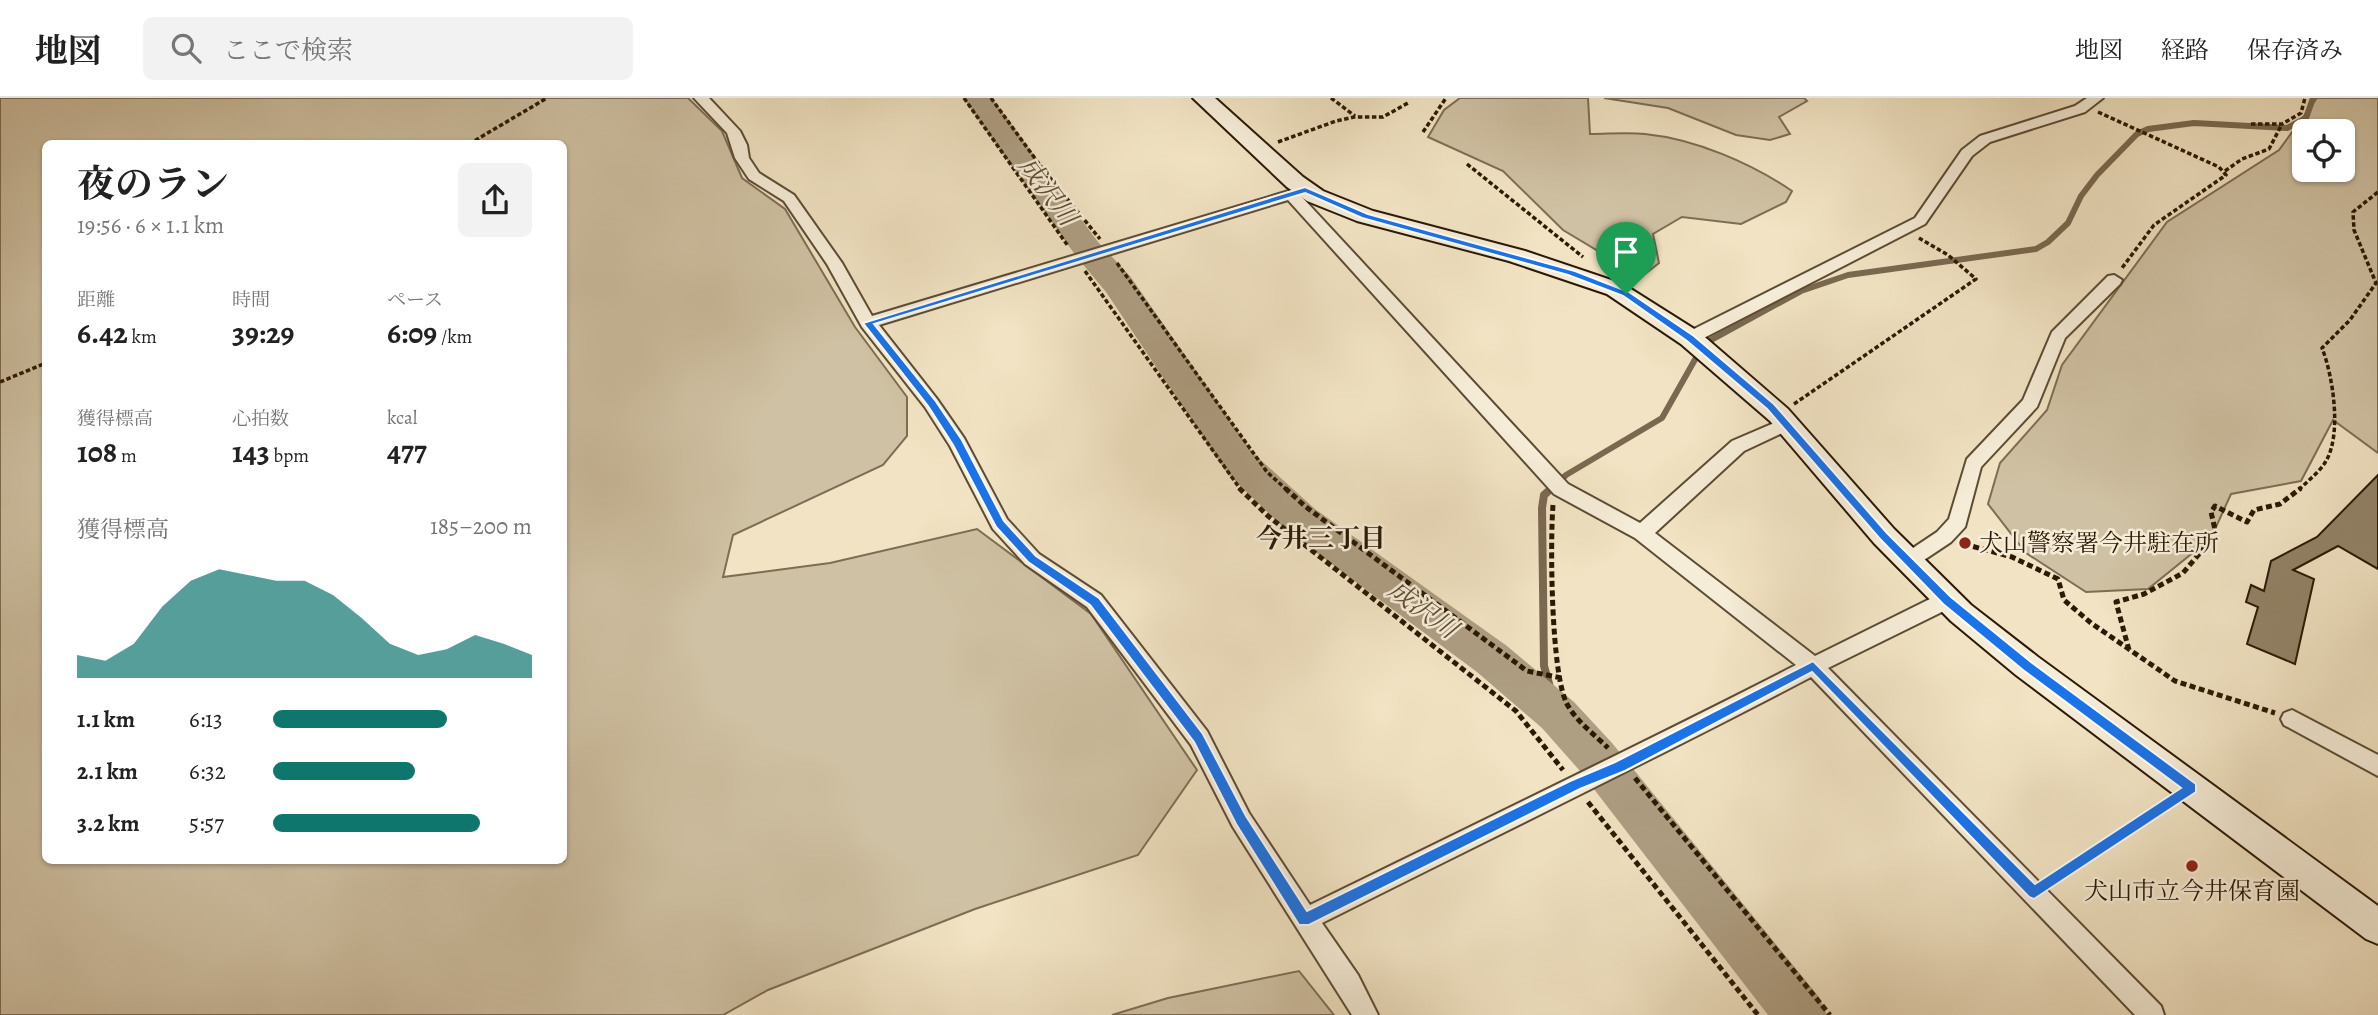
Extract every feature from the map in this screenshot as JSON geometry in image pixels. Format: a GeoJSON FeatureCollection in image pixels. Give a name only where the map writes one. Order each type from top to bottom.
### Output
{"type":"FeatureCollection","features":[{"type":"Feature","properties":{"kind":"main road"},"geometry":{"type":"LineString","coordinates":[[1203,98],[1298,192],[1365,216],[1528,260],[1615,289],[1700,346],[1783,419],[1908,561],[1947,600],[2027,666],[2378,927]]}},
{"type":"Feature","properties":{"kind":"street"},"geometry":{"type":"LineString","coordinates":[[701,98],[733,131],[740,145],[742,158],[754,176],[789,198],[834,263],[868,323],[931,403],[958,443],[1000,524],[1032,559],[1094,601],[1199,738],[1241,820],[1366,1015]]}},
{"type":"Feature","properties":{"kind":"street"},"geometry":{"type":"LineString","coordinates":[[1700,346],[1925,216],[1968,153],[1978,144],[1994,135],[2090,102]]}},
{"type":"Feature","properties":{"kind":"street"},"geometry":{"type":"LineString","coordinates":[[868,323],[1298,192],[1553,481],[1642,533],[1813,666],[2152,1015]]}},
{"type":"Feature","properties":{"kind":"street"},"geometry":{"type":"LineString","coordinates":[[1908,561],[1944,537],[1958,522],[1973,464],[2031,403],[2058,336],[2114,280]]}},
{"type":"Feature","properties":{"kind":"street"},"geometry":{"type":"LineString","coordinates":[[1642,533],[1738,446],[1783,419]]}},
{"type":"Feature","properties":{"kind":"street"},"geometry":{"type":"LineString","coordinates":[[1304,920],[1620,766],[1947,600]]}},
{"type":"Feature","properties":{"kind":"street"},"geometry":{"type":"LineString","coordinates":[[2292,719],[2378,766]]}},
{"type":"Feature","properties":{"kind":"path"},"geometry":{"type":"LineString","coordinates":[[476,140],[547,98]]}},
{"type":"Feature","properties":{"kind":"path"},"geometry":{"type":"LineString","coordinates":[[964,98],[1078,257],[1233,482],[1268,516],[1516,711],[1581,784],[1758,1015]]}},
{"type":"Feature","properties":{"kind":"path"},"geometry":{"type":"LineString","coordinates":[[991,98],[1267,472],[1306,507],[1532,673],[1561,677]]}},
{"type":"Feature","properties":{"kind":"path"},"geometry":{"type":"LineString","coordinates":[[1331,98],[1357,117]]}},
{"type":"Feature","properties":{"kind":"path"},"geometry":{"type":"LineString","coordinates":[[1423,132],[1446,98]]}},
{"type":"Feature","properties":{"kind":"path"},"geometry":{"type":"LineString","coordinates":[[2250,124],[2282,124],[2301,113],[2305,98]]}},
{"type":"Feature","properties":{"kind":"path"},"geometry":{"type":"LineString","coordinates":[[2090,102],[2137,130],[2225,171]]}},
{"type":"Feature","properties":{"kind":"path"},"geometry":{"type":"LineString","coordinates":[[1258,150],[1306,130],[1357,117],[1383,117],[1408,103]]}},
{"type":"Feature","properties":{"kind":"path"},"geometry":{"type":"LineString","coordinates":[[2225,171],[2242,159],[2269,149],[2282,124]]}},
{"type":"Feature","properties":{"kind":"path"},"geometry":{"type":"LineString","coordinates":[[1467,164],[1510,196],[1556,239],[1585,259]]}},
{"type":"Feature","properties":{"kind":"path"},"geometry":{"type":"LineString","coordinates":[[2114,280],[2143,236],[2161,219],[2210,190],[2226,175],[2225,171]]}},
{"type":"Feature","properties":{"kind":"path"},"geometry":{"type":"LineString","coordinates":[[2129,650],[2116,602],[2144,594],[2183,573],[2216,534],[2211,513],[2215,506],[2247,522],[2254,510],[2280,505],[2294,495],[2326,461],[2335,424],[2330,369],[2322,348],[2350,320],[2376,283],[2354,230],[2353,212],[2378,192]]}},
{"type":"Feature","properties":{"kind":"path"},"geometry":{"type":"LineString","coordinates":[[1783,419],[1976,279],[1948,255],[1904,229]]}},
{"type":"Feature","properties":{"kind":"path"},"geometry":{"type":"LineString","coordinates":[[0,382],[42,365]]}},
{"type":"Feature","properties":{"kind":"path"},"geometry":{"type":"LineString","coordinates":[[1944,537],[1953,542],[1997,550],[2058,579],[2064,600],[2175,681],[2292,719]]}},
{"type":"Feature","properties":{"kind":"path"},"geometry":{"type":"LineString","coordinates":[[2034,892],[2192,788]]}},
{"type":"Feature","properties":{"kind":"shaded area"},"geometry":{"type":"Polygon","coordinates":[[[0,98],[688,98],[722,131],[742,178],[785,209],[855,327],[907,397],[907,436],[883,465],[733,535],[723,577],[830,563],[977,529],[1091,614],[1197,770],[1138,855],[975,909],[768,990],[723,1015],[0,1015],[0,98]]]}},
{"type":"Feature","properties":{"kind":"shaded area"},"geometry":{"type":"Polygon","coordinates":[[[1460,98],[1588,98],[1590,134],[1638,133],[1683,141],[1741,162],[1792,191],[1786,202],[1741,224],[1682,217],[1653,234],[1659,263],[1636,281],[1608,257],[1563,230],[1503,171],[1428,137],[1444,110],[1460,98]]]}},
{"type":"Feature","properties":{"kind":"shaded area"},"geometry":{"type":"Polygon","coordinates":[[[1604,98],[1804,98],[1807,101],[1779,117],[1790,134],[1770,140],[1736,135],[1668,108],[1604,98]]]}},
{"type":"Feature","properties":{"kind":"shaded area"},"geometry":{"type":"Polygon","coordinates":[[[2317,98],[2378,98],[2378,453],[2333,420],[2301,481],[2231,494],[2211,538],[2148,589],[2086,592],[2026,553],[1988,504],[2000,463],[2047,410],[2062,365],[2167,222],[2279,150],[2292,132],[2292,182],[2355,182],[2355,119],[2302,119],[2317,98]]]}},
{"type":"Feature","properties":{"kind":"shaded area"},"geometry":{"type":"Polygon","coordinates":[[[1299,971],[1334,1015],[1112,1015],[1168,998],[1299,971]]]}},
{"type":"Feature","properties":{"kind":"building"},"geometry":{"type":"Polygon","coordinates":[[[2378,475],[2378,569],[2338,546],[2293,570],[2314,579],[2295,664],[2247,644],[2258,607],[2246,602],[2251,585],[2264,591],[2271,561],[2317,537],[2378,475]]]}},
{"type":"Feature","properties":{"kind":"waterway","name":"成沢川"},"geometry":{"type":"LineString","coordinates":[[977,98],[1087,249],[1118,284],[1240,463],[1301,520],[1492,659],[1558,715],[1596,757],[1801,1015]]}},
{"type":"Feature","properties":{"kind":"waterway"},"geometry":{"type":"LineString","coordinates":[[1550,490],[1566,475],[1662,418],[1697,356],[1711,340],[1801,291],[1848,275],[2036,249],[2048,242],[2068,223],[2081,196],[2097,175],[2137,134],[2148,129],[2194,123],[2287,128],[2306,118],[2313,98]]}},
{"type":"Feature","properties":{"kind":"waterway"},"geometry":{"type":"LineString","coordinates":[[1552,488],[1544,495],[1542,508],[1544,666],[1558,715]]}},
{"type":"Feature","properties":{"kind":"place","name":"犬山警察署今井駐在所"},"geometry":{"type":"Point","coordinates":[1965,543]}},
{"type":"Feature","properties":{"kind":"place","name":"犬山市立今井保育園"},"geometry":{"type":"Point","coordinates":[2192,866]}},
{"type":"Feature","properties":{"kind":"district","name":"今井三丁目"},"geometry":{"type":"Point","coordinates":[1321,538]}},
{"type":"Feature","properties":{"kind":"route"},"geometry":{"type":"LineString","coordinates":[[1305,190],[1365,216],[1572,273],[1626,294],[1690,338],[1771,407],[1884,536],[1947,600],[2027,666],[2192,788],[2034,892],[1813,666],[1586,783],[1575,785],[1304,920],[1241,820],[1199,738],[1094,601],[1032,559],[1000,524],[958,443],[931,403],[868,323],[1107,248],[1305,190]]}}]}
